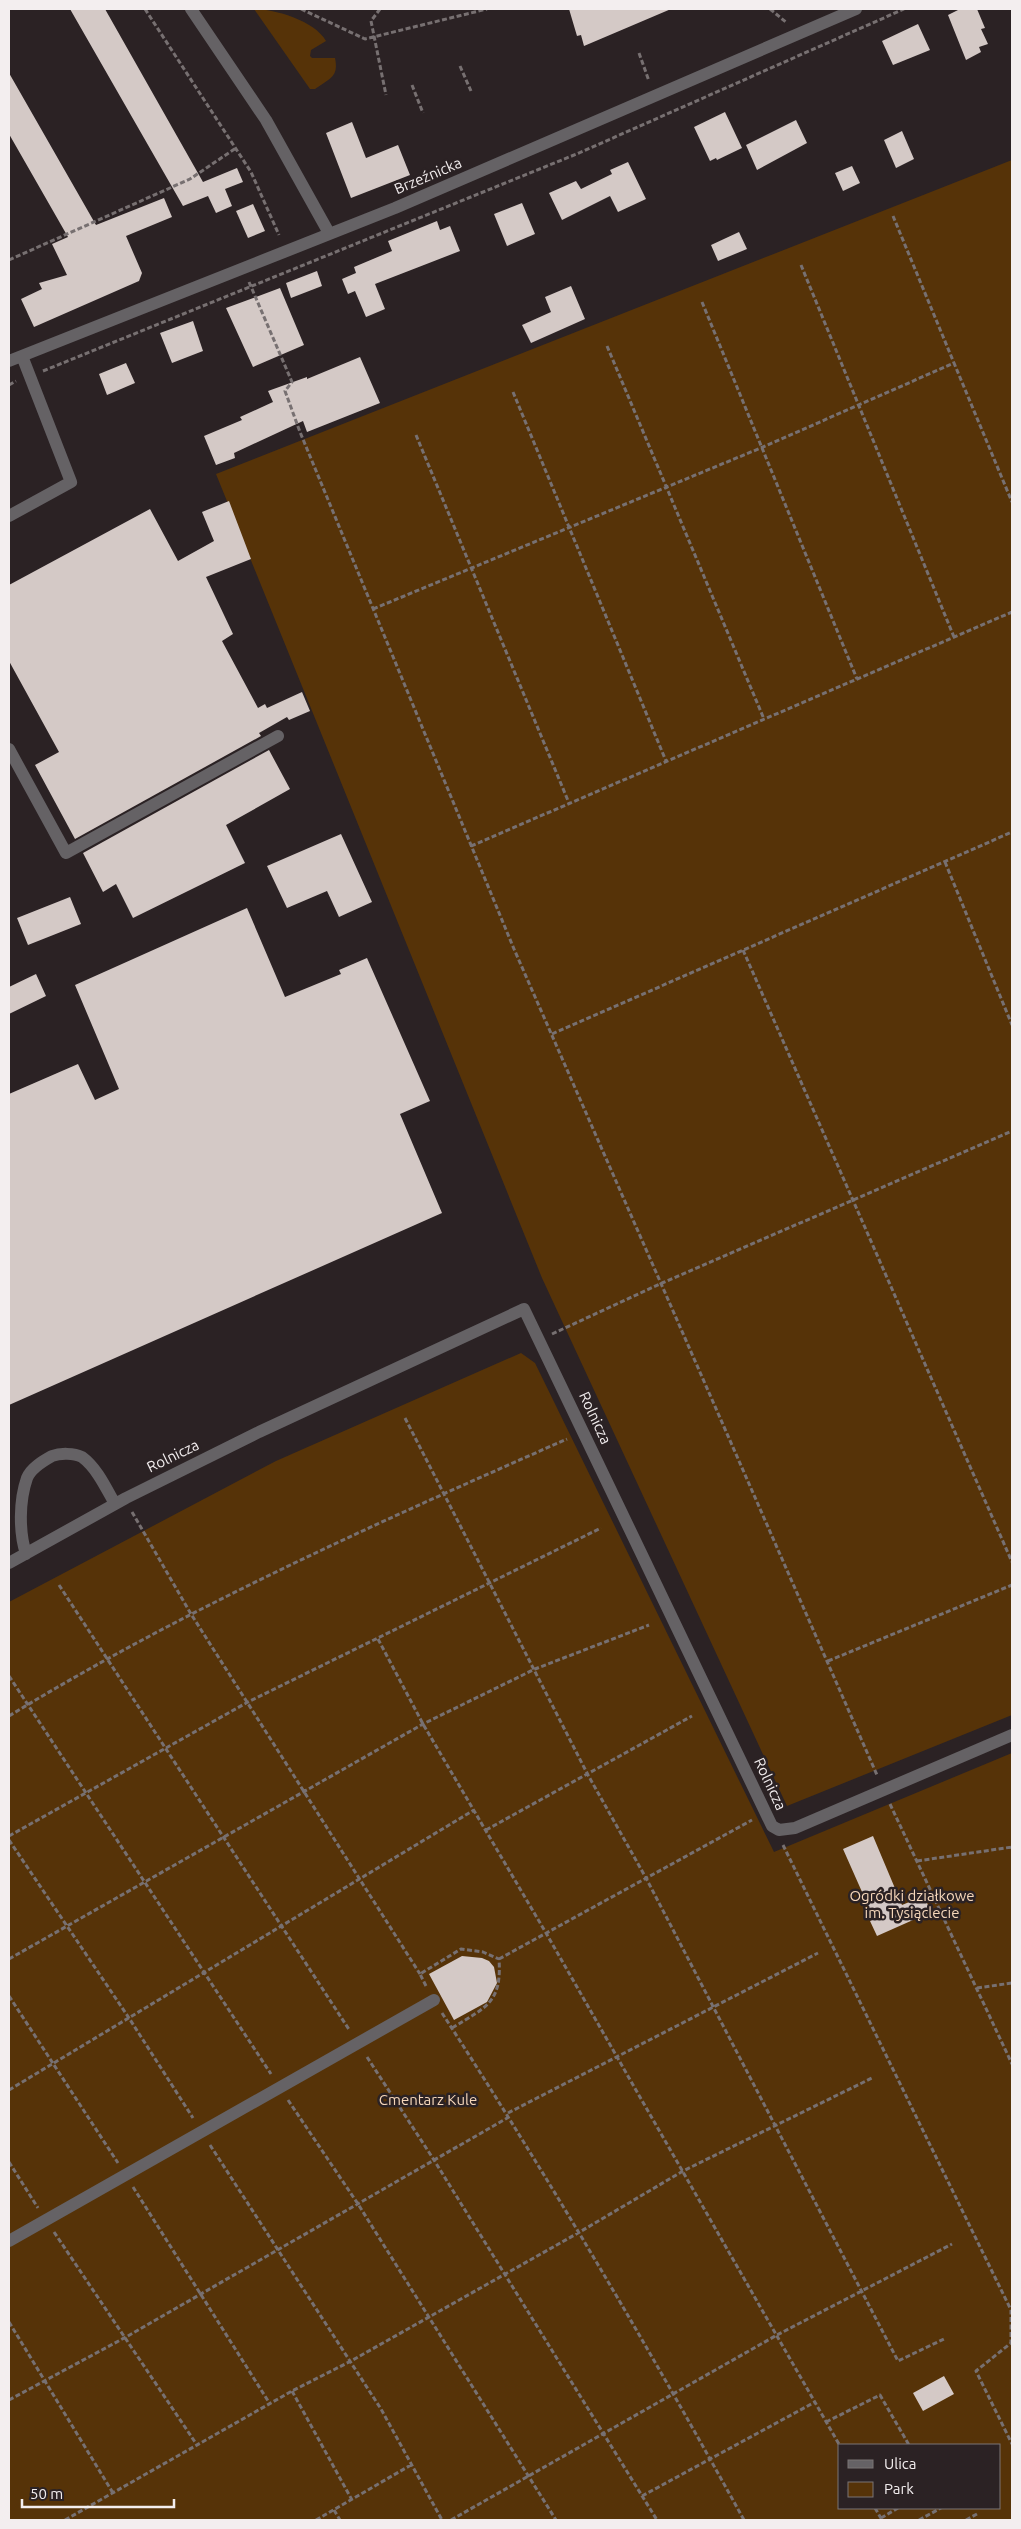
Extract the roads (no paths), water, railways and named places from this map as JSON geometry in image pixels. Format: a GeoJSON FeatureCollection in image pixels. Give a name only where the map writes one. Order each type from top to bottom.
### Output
{"type":"FeatureCollection","features":[{"type":"Feature","properties":{"kind":"street"},"geometry":{"type":"LineString","coordinates":[[191,9],[266,120],[329,233]]}},
{"type":"Feature","properties":{"kind":"street","name":"Brzeźnicka"},"geometry":{"type":"LineString","coordinates":[[9,361],[395,208],[856,9]]}},
{"type":"Feature","properties":{"kind":"street"},"geometry":{"type":"LineString","coordinates":[[9,516],[71,482],[22,356]]}},
{"type":"Feature","properties":{"kind":"street"},"geometry":{"type":"LineString","coordinates":[[9,749],[66,852],[278,736]]}},
{"type":"Feature","properties":{"kind":"street","name":"Rolnicza"},"geometry":{"type":"LineString","coordinates":[[9,1563],[120,1501],[259,1432],[524,1308],[772,1826],[778,1830],[795,1828],[1012,1735]]}},
{"type":"Feature","properties":{"kind":"street"},"geometry":{"type":"LineString","coordinates":[[26,1554],[20,1537],[24,1496],[27,1477],[40,1462],[59,1453],[81,1457],[120,1501]]}},
{"type":"Feature","properties":{"kind":"street"},"geometry":{"type":"LineString","coordinates":[[9,2241],[434,2000]]}},
{"type":"Feature","properties":{"kind":"park label","name":"Ogródki działkowe im. Tysiąclecie"},"geometry":{"type":"Point","coordinates":[912,1904]}},
{"type":"Feature","properties":{"kind":"park label","name":"Cmentarz Kule"},"geometry":{"type":"Point","coordinates":[428,2100]}}]}
